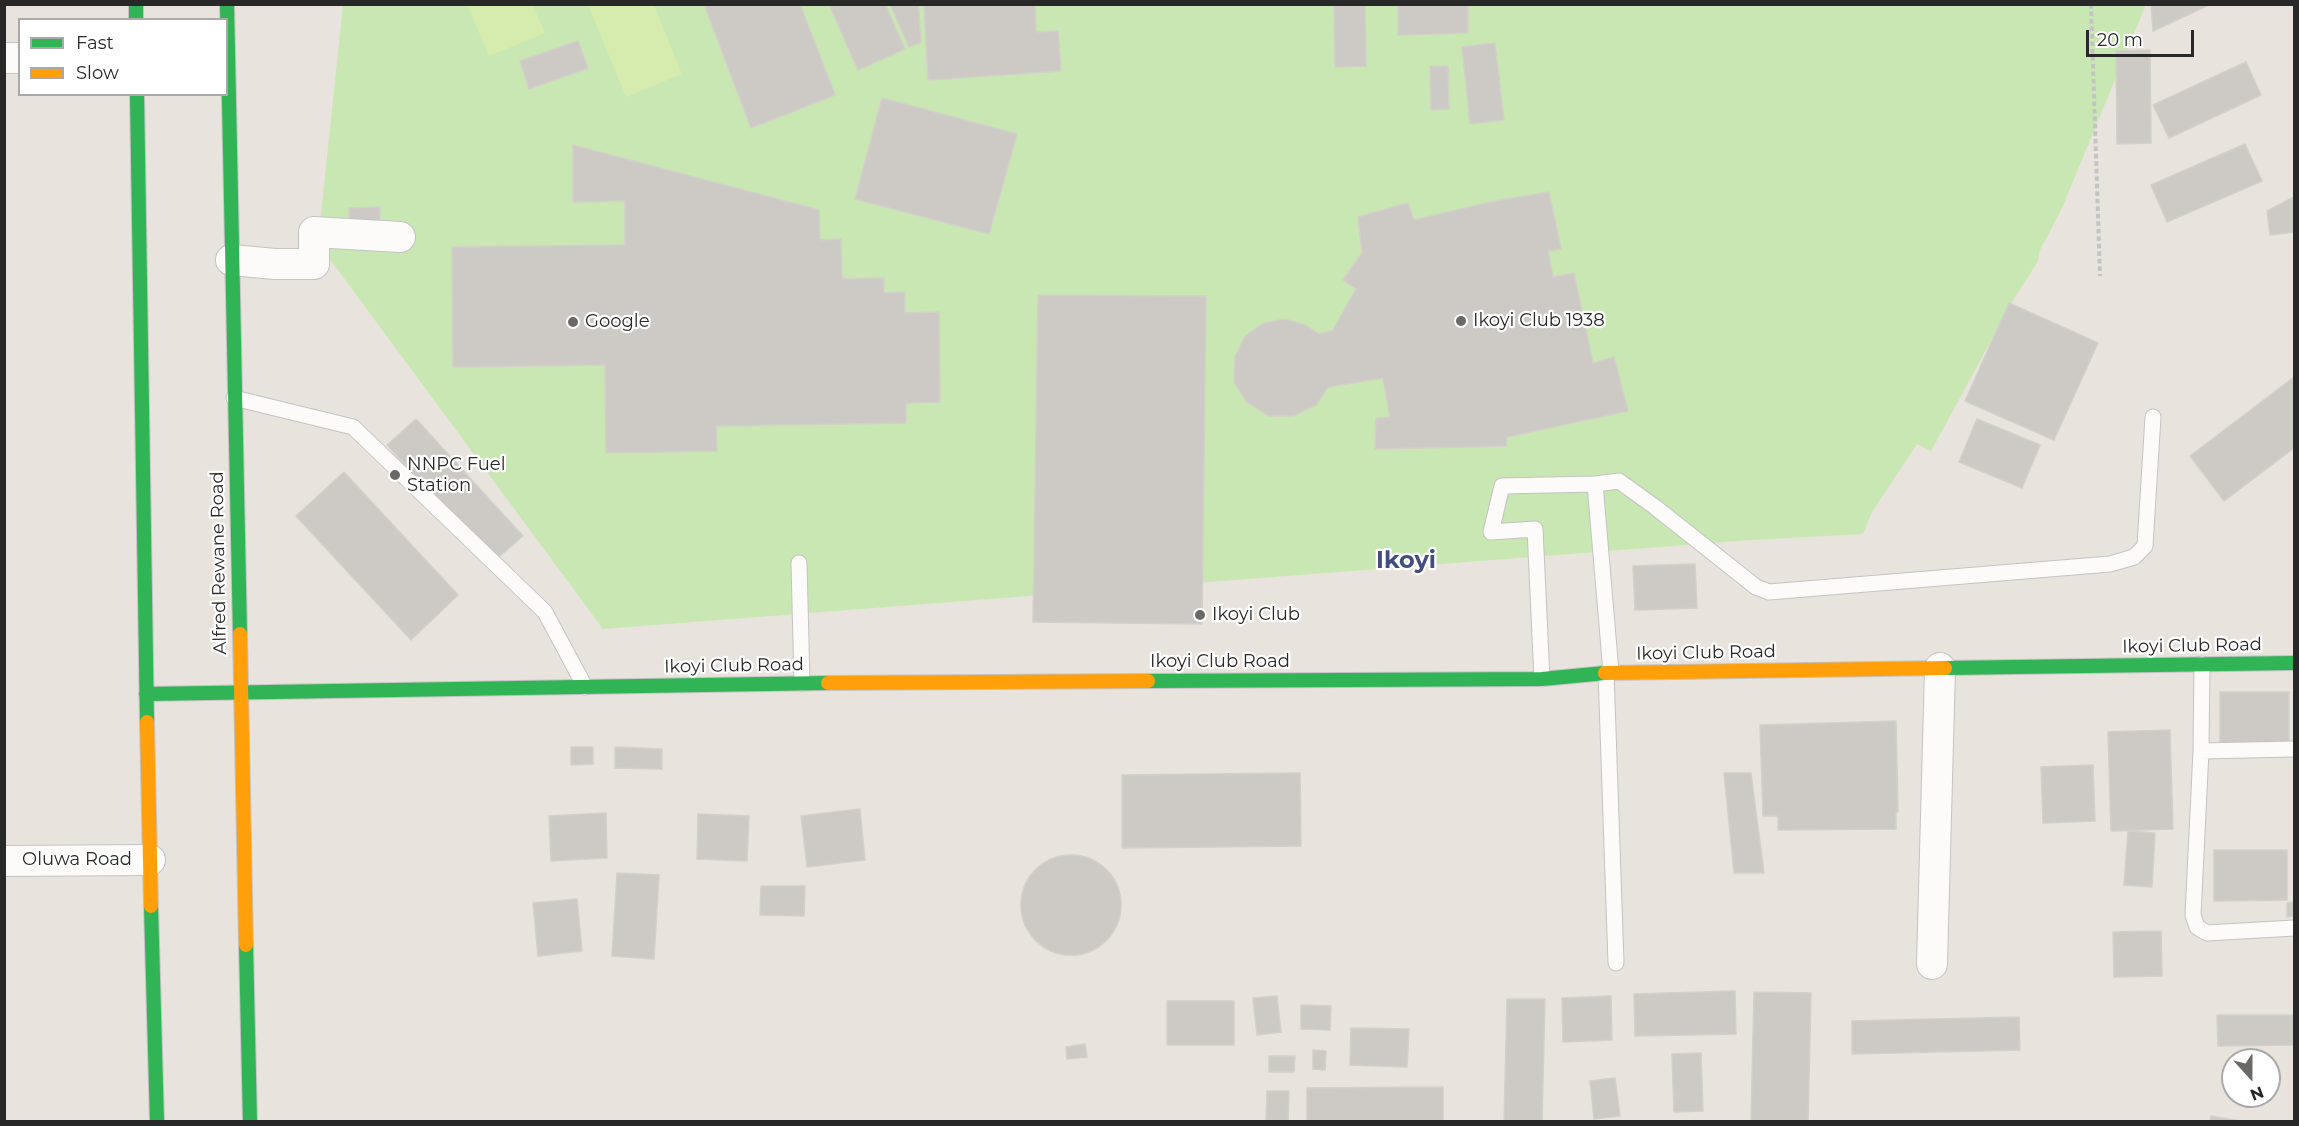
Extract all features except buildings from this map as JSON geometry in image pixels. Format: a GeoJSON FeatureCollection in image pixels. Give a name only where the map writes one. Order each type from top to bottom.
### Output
{"type":"FeatureCollection","features":[{"type":"Feature","properties":{"kind":"main road"},"geometry":{"type":"LineString","coordinates":[[137,96],[146,694],[157,1122]]}},
{"type":"Feature","properties":{"kind":"main road","name":"Alfred Rewane Road"},"geometry":{"type":"LineString","coordinates":[[228,96],[250,1122]]}},
{"type":"Feature","properties":{"kind":"main road","name":"Ikoyi Club Road"},"geometry":{"type":"LineString","coordinates":[[146,694],[802,683],[1542,679],[1608,672],[2295,663]]}},
{"type":"Feature","properties":{"kind":"street"},"geometry":{"type":"LineString","coordinates":[[231,260],[275,264],[314,264],[314,232],[400,237]]}},
{"type":"Feature","properties":{"kind":"street"},"geometry":{"type":"LineString","coordinates":[[1932,963],[1940,668]]}},
{"type":"Feature","properties":{"kind":"street","name":"Oluwa Road"},"geometry":{"type":"LineString","coordinates":[[4,861],[150,860]]}},
{"type":"Feature","properties":{"kind":"lane"},"geometry":{"type":"LineString","coordinates":[[234,398],[353,427],[546,612],[585,687]]}},
{"type":"Feature","properties":{"kind":"lane"},"geometry":{"type":"LineString","coordinates":[[1542,679],[1535,529],[1491,532],[1503,486],[1595,484],[1619,481],[1756,587],[1769,592],[2110,564],[2134,557],[2145,546],[2153,417]]}},
{"type":"Feature","properties":{"kind":"lane"},"geometry":{"type":"LineString","coordinates":[[1595,484],[1608,672],[1616,963]]}},
{"type":"Feature","properties":{"kind":"lane"},"geometry":{"type":"LineString","coordinates":[[799,563],[802,683]]}},
{"type":"Feature","properties":{"kind":"lane"},"geometry":{"type":"LineString","coordinates":[[2202,664],[2201,751],[2193,915],[2197,927],[2207,933],[2295,928]]}},
{"type":"Feature","properties":{"kind":"lane"},"geometry":{"type":"LineString","coordinates":[[2201,751],[2295,750]]}},
{"type":"Feature","properties":{"kind":"path"},"geometry":{"type":"LineString","coordinates":[[2091,4],[2100,276]]}},
{"type":"Feature","properties":{"kind":"green space","name":"Ikoyi Club"},"geometry":{"type":"Polygon","coordinates":[[[343,5],[2145,5],[2145,7],[2062,208],[2040,250],[2038,261],[2012,302],[1931,451],[1917,444],[1872,512],[1863,534],[1750,540],[603,629],[318,243],[343,5]]]}},
{"type":"Feature","properties":{"kind":"green space"},"geometry":{"type":"Polygon","coordinates":[[[467,5],[533,5],[545,33],[489,56],[467,5]]]}},
{"type":"Feature","properties":{"kind":"green space"},"geometry":{"type":"Polygon","coordinates":[[[588,5],[654,5],[682,74],[626,97],[588,5]]]}},
{"type":"Feature","properties":{"kind":"traffic: fast"},"geometry":{"type":"LineString","coordinates":[[136,4],[136,18]]}},
{"type":"Feature","properties":{"kind":"traffic: fast"},"geometry":{"type":"LineString","coordinates":[[227,4],[227,18]]}},
{"type":"Feature","properties":{"kind":"traffic: fast"},"geometry":{"type":"LineString","coordinates":[[228,52],[240,634]]}},
{"type":"Feature","properties":{"kind":"traffic: fast"},"geometry":{"type":"LineString","coordinates":[[137,96],[147,722]]}},
{"type":"Feature","properties":{"kind":"traffic: fast"},"geometry":{"type":"LineString","coordinates":[[1945,668],[2294,663]]}},
{"type":"Feature","properties":{"kind":"traffic: fast"},"geometry":{"type":"LineString","coordinates":[[1148,681],[1542,679],[1605,673]]}},
{"type":"Feature","properties":{"kind":"traffic: fast"},"geometry":{"type":"LineString","coordinates":[[146,694],[828,683]]}},
{"type":"Feature","properties":{"kind":"traffic: fast"},"geometry":{"type":"LineString","coordinates":[[151,906],[157,1122]]}},
{"type":"Feature","properties":{"kind":"traffic: fast"},"geometry":{"type":"LineString","coordinates":[[246,945],[250,1122]]}},
{"type":"Feature","properties":{"kind":"traffic: slow"},"geometry":{"type":"LineString","coordinates":[[240,634],[246,945]]}},
{"type":"Feature","properties":{"kind":"traffic: slow"},"geometry":{"type":"LineString","coordinates":[[1605,673],[1945,668]]}},
{"type":"Feature","properties":{"kind":"traffic: slow"},"geometry":{"type":"LineString","coordinates":[[828,683],[1148,681]]}},
{"type":"Feature","properties":{"kind":"traffic: slow"},"geometry":{"type":"LineString","coordinates":[[147,722],[151,906]]}},
{"type":"Feature","properties":{"kind":"place","name":"Ikoyi Club 1938"},"geometry":{"type":"Point","coordinates":[1461,321]}},
{"type":"Feature","properties":{"kind":"place","name":"Google"},"geometry":{"type":"Point","coordinates":[573,322]}},
{"type":"Feature","properties":{"kind":"place","name":"NNPC Fuel Station"},"geometry":{"type":"Point","coordinates":[395,475]}},
{"type":"Feature","properties":{"kind":"place","name":"Ikoyi Club"},"geometry":{"type":"Point","coordinates":[1200,615]}},
{"type":"Feature","properties":{"kind":"district","name":"Ikoyi"},"geometry":{"type":"Point","coordinates":[1406,561]}}]}
